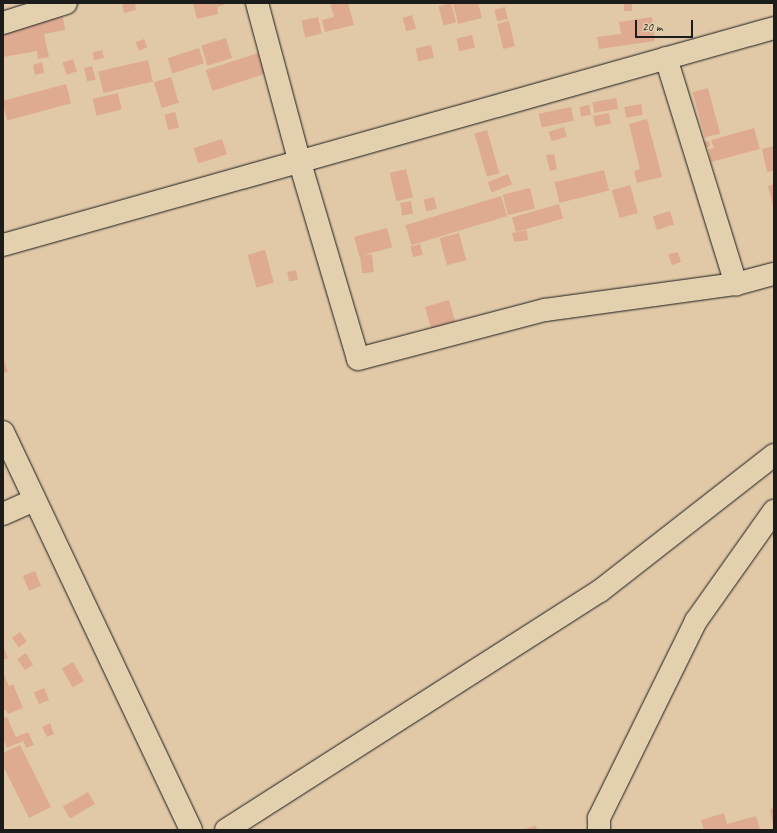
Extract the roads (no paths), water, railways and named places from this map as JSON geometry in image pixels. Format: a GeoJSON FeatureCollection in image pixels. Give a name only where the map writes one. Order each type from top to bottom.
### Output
{"type":"FeatureCollection","features":[{"type":"Feature","properties":{"kind":"street"},"geometry":{"type":"LineString","coordinates":[[3,23],[66,3]]}},
{"type":"Feature","properties":{"kind":"street"},"geometry":{"type":"LineString","coordinates":[[258,3],[300,163],[358,359],[545,310],[736,284],[774,274]]}},
{"type":"Feature","properties":{"kind":"street"},"geometry":{"type":"LineString","coordinates":[[3,245],[300,163],[774,28]]}},
{"type":"Feature","properties":{"kind":"street"},"geometry":{"type":"LineString","coordinates":[[666,58],[736,284]]}},
{"type":"Feature","properties":{"kind":"street"},"geometry":{"type":"LineString","coordinates":[[3,432],[191,830]]}},
{"type":"Feature","properties":{"kind":"street"},"geometry":{"type":"LineString","coordinates":[[226,830],[600,591],[774,455]]}},
{"type":"Feature","properties":{"kind":"street"},"geometry":{"type":"LineString","coordinates":[[3,514],[34,500]]}},
{"type":"Feature","properties":{"kind":"street"},"geometry":{"type":"LineString","coordinates":[[600,830],[599,818],[696,621],[774,511]]}}]}
